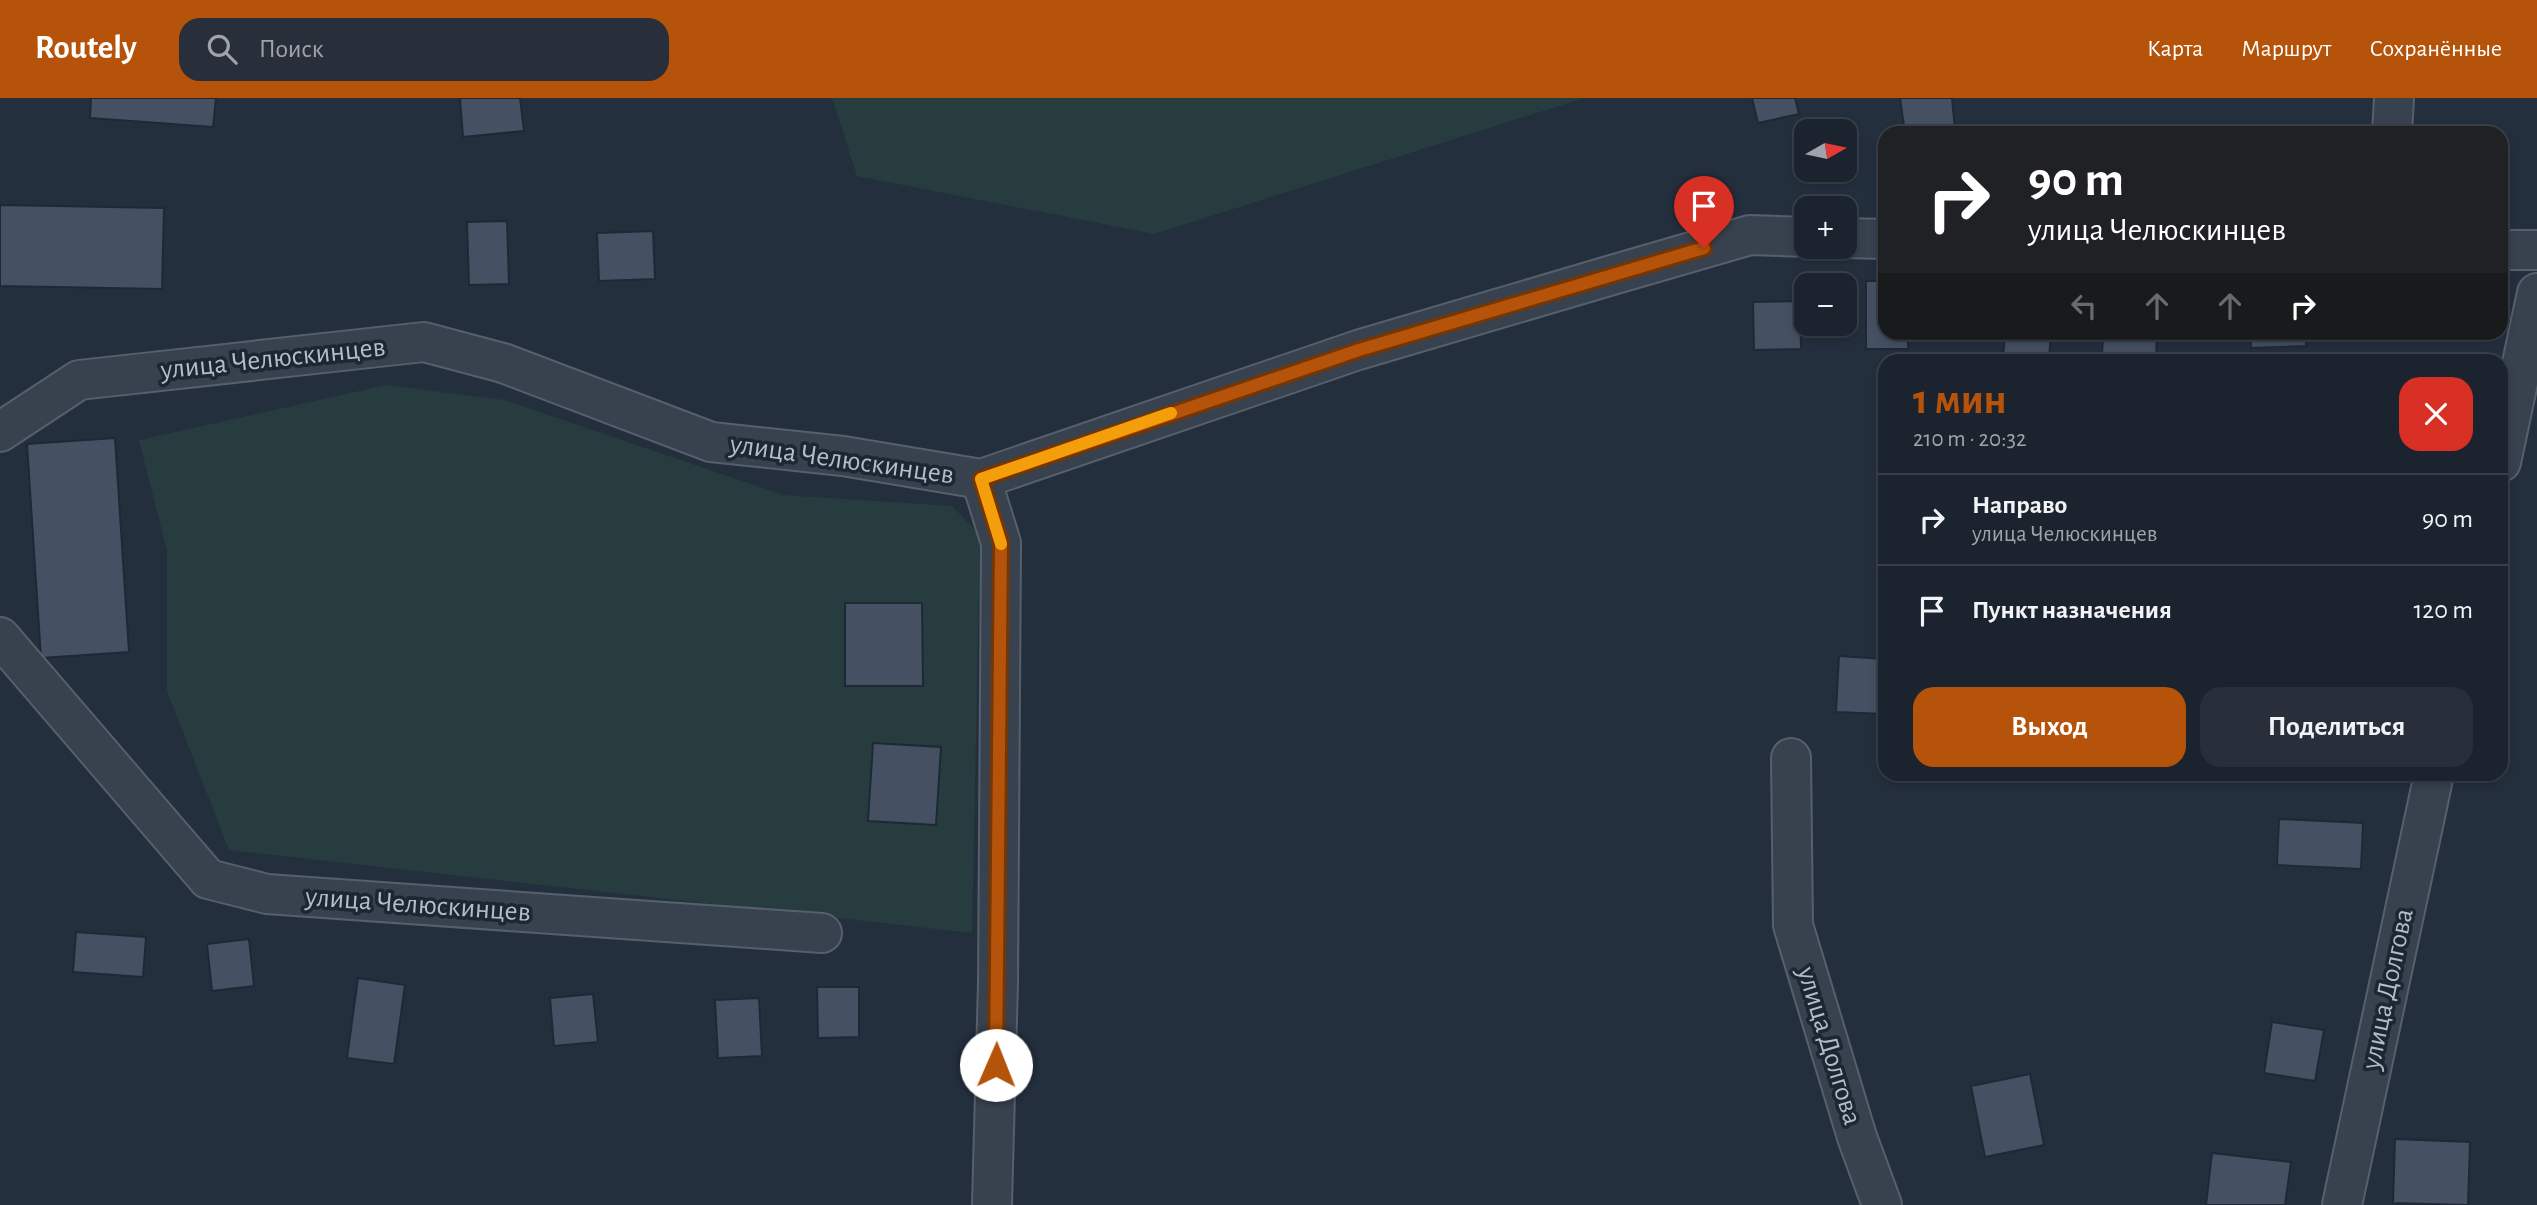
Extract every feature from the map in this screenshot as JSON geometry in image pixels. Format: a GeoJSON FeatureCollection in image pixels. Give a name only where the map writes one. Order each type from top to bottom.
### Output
{"type":"FeatureCollection","features":[{"type":"Feature","properties":{"kind":"street"},"geometry":{"type":"LineString","coordinates":[[2392,126],[2394,98]]}},
{"type":"Feature","properties":{"kind":"street","name":"улица Челюскинцев"},"geometry":{"type":"LineString","coordinates":[[0,432],[79,380],[424,342],[503,363],[711,442],[843,456],[981,479],[1359,350],[1750,235],[1794,237]]}},
{"type":"Feature","properties":{"kind":"street"},"geometry":{"type":"LineString","coordinates":[[1857,238],[1878,239]]}},
{"type":"Feature","properties":{"kind":"street"},"geometry":{"type":"LineString","coordinates":[[2508,250],[2537,250]]}},
{"type":"Feature","properties":{"kind":"street"},"geometry":{"type":"LineString","coordinates":[[2508,429],[2537,293]]}},
{"type":"Feature","properties":{"kind":"street"},"geometry":{"type":"LineString","coordinates":[[981,479],[1001,543],[998,982],[992,1205]]}},
{"type":"Feature","properties":{"kind":"street","name":"улица Челюскинцев"},"geometry":{"type":"LineString","coordinates":[[7,652],[208,879],[267,894],[822,933]]}},
{"type":"Feature","properties":{"kind":"street","name":"улица Долгова"},"geometry":{"type":"LineString","coordinates":[[1791,758],[1793,925],[1857,1137],[1882,1205]]}},
{"type":"Feature","properties":{"kind":"street","name":"улица Долгова"},"geometry":{"type":"LineString","coordinates":[[2342,1205],[2433,781]]}},
{"type":"Feature","properties":{"kind":"green space"},"geometry":{"type":"Polygon","coordinates":[[[832,98],[1584,98],[1154,234],[857,176],[832,98]]]}},
{"type":"Feature","properties":{"kind":"green space"},"geometry":{"type":"Polygon","coordinates":[[[386,385],[504,400],[783,495],[952,506],[980,535],[972,933],[229,850],[167,691],[167,551],[139,440],[386,385]]]}},
{"type":"Feature","properties":{"kind":"building"},"geometry":{"type":"Polygon","coordinates":[[[91,98],[216,98],[213,127],[90,118],[91,98]]]}},
{"type":"Feature","properties":{"kind":"building"},"geometry":{"type":"Polygon","coordinates":[[[460,98],[520,98],[524,131],[463,137],[460,98]]]}},
{"type":"Feature","properties":{"kind":"building"},"geometry":{"type":"Polygon","coordinates":[[[1752,98],[1795,98],[1799,114],[1758,123],[1752,98]]]}},
{"type":"Feature","properties":{"kind":"building"},"geometry":{"type":"Polygon","coordinates":[[[1900,98],[1952,98],[1955,126],[1904,126],[1900,98]]]}},
{"type":"Feature","properties":{"kind":"building"},"geometry":{"type":"Polygon","coordinates":[[[0,205],[164,208],[162,289],[0,286],[0,205]]]}},
{"type":"Feature","properties":{"kind":"building"},"geometry":{"type":"Polygon","coordinates":[[[507,221],[509,284],[469,285],[467,222],[507,221]]]}},
{"type":"Feature","properties":{"kind":"building"},"geometry":{"type":"Polygon","coordinates":[[[653,231],[655,279],[599,281],[597,233],[653,231]]]}},
{"type":"Feature","properties":{"kind":"building"},"geometry":{"type":"Polygon","coordinates":[[[1866,281],[1878,281],[1878,340],[1908,340],[1908,349],[1866,349],[1866,281]]]}},
{"type":"Feature","properties":{"kind":"building"},"geometry":{"type":"Polygon","coordinates":[[[1794,301],[1794,336],[1801,336],[1801,349],[1754,350],[1753,302],[1794,301]]]}},
{"type":"Feature","properties":{"kind":"building"},"geometry":{"type":"Polygon","coordinates":[[[2004,340],[2050,340],[2049,354],[2003,354],[2004,340]]]}},
{"type":"Feature","properties":{"kind":"building"},"geometry":{"type":"Polygon","coordinates":[[[2103,340],[2157,340],[2156,354],[2102,354],[2103,340]]]}},
{"type":"Feature","properties":{"kind":"building"},"geometry":{"type":"Polygon","coordinates":[[[2250,340],[2306,340],[2306,346],[2251,348],[2250,340]]]}},
{"type":"Feature","properties":{"kind":"building"},"geometry":{"type":"Polygon","coordinates":[[[115,438],[129,652],[41,658],[27,444],[115,438]]]}},
{"type":"Feature","properties":{"kind":"building"},"geometry":{"type":"Polygon","coordinates":[[[845,603],[922,603],[923,686],[845,686],[845,603]]]}},
{"type":"Feature","properties":{"kind":"building"},"geometry":{"type":"Polygon","coordinates":[[[1839,656],[1878,659],[1878,714],[1836,712],[1839,656]]]}},
{"type":"Feature","properties":{"kind":"building"},"geometry":{"type":"Polygon","coordinates":[[[873,743],[941,747],[936,825],[868,821],[873,743]]]}},
{"type":"Feature","properties":{"kind":"building"},"geometry":{"type":"Polygon","coordinates":[[[2279,819],[2363,823],[2361,869],[2277,865],[2279,819]]]}},
{"type":"Feature","properties":{"kind":"building"},"geometry":{"type":"Polygon","coordinates":[[[76,932],[146,937],[143,977],[73,972],[76,932]]]}},
{"type":"Feature","properties":{"kind":"building"},"geometry":{"type":"Polygon","coordinates":[[[249,939],[254,986],[212,991],[207,944],[249,939]]]}},
{"type":"Feature","properties":{"kind":"building"},"geometry":{"type":"Polygon","coordinates":[[[358,978],[405,985],[394,1064],[347,1058],[358,978]]]}},
{"type":"Feature","properties":{"kind":"building"},"geometry":{"type":"Polygon","coordinates":[[[817,987],[859,987],[859,1037],[818,1038],[817,987]]]}},
{"type":"Feature","properties":{"kind":"building"},"geometry":{"type":"Polygon","coordinates":[[[593,994],[598,1042],[554,1046],[550,998],[593,994]]]}},
{"type":"Feature","properties":{"kind":"building"},"geometry":{"type":"Polygon","coordinates":[[[759,998],[762,1056],[718,1058],[715,1000],[759,998]]]}},
{"type":"Feature","properties":{"kind":"building"},"geometry":{"type":"Polygon","coordinates":[[[2272,1022],[2324,1030],[2315,1081],[2264,1073],[2272,1022]]]}},
{"type":"Feature","properties":{"kind":"building"},"geometry":{"type":"Polygon","coordinates":[[[2030,1074],[2044,1145],[1985,1157],[1971,1086],[2030,1074]]]}},
{"type":"Feature","properties":{"kind":"building"},"geometry":{"type":"Polygon","coordinates":[[[2395,1139],[2470,1142],[2468,1205],[2393,1203],[2395,1139]]]}},
{"type":"Feature","properties":{"kind":"building"},"geometry":{"type":"Polygon","coordinates":[[[2212,1153],[2291,1162],[2285,1205],[2206,1205],[2212,1153]]]}},
{"type":"Feature","properties":{"kind":"slow traffic"},"geometry":{"type":"LineString","coordinates":[[1001,544],[981,479],[1171,413]]}},
{"type":"Feature","properties":{"kind":"route"},"geometry":{"type":"LineString","coordinates":[[996,1065],[1001,543],[981,479],[1359,350],[1704,248]]}}]}
